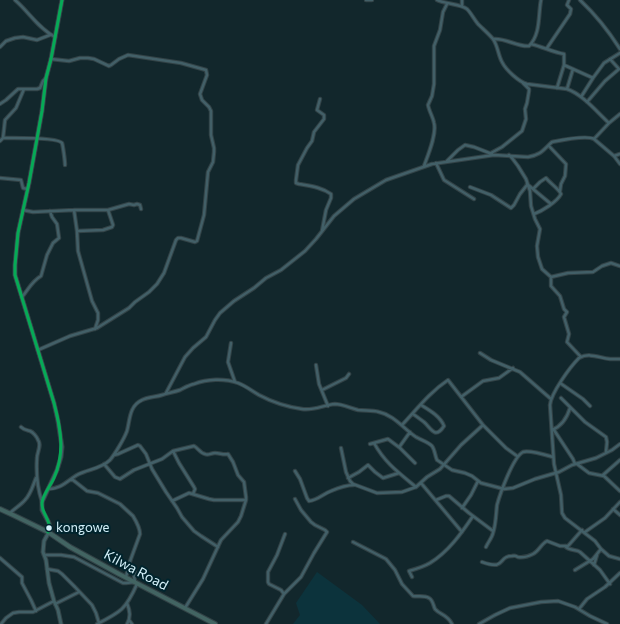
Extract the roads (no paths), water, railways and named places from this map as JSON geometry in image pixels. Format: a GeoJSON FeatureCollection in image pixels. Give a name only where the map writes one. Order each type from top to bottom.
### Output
{"type":"FeatureCollection","features":[{"type":"Feature","properties":{"kind":"highway","name":"Kilwa Road"},"geometry":{"type":"LineString","coordinates":[[0,509],[48,532],[70,547],[126,578],[215,624]]}},
{"type":"Feature","properties":{"kind":"main road"},"geometry":{"type":"LineString","coordinates":[[61,624],[58,610],[54,602],[44,555],[43,546],[50,527],[42,510],[42,502],[57,470],[62,447],[54,403],[21,297],[15,265],[18,234],[37,138],[46,78],[62,0]]}},
{"type":"Feature","properties":{"kind":"street"},"geometry":{"type":"LineString","coordinates":[[15,0],[34,21],[54,37]]}},
{"type":"Feature","properties":{"kind":"street"},"geometry":{"type":"LineString","coordinates":[[366,0],[372,0]]}},
{"type":"Feature","properties":{"kind":"street"},"geometry":{"type":"LineString","coordinates":[[166,394],[185,357],[206,337],[220,314],[266,278],[281,270],[305,251],[334,216],[354,199],[386,180],[436,163],[486,157],[493,154],[522,131],[526,119],[525,110],[529,91],[502,62],[494,39],[467,10],[462,6],[447,4],[437,0]]}},
{"type":"Feature","properties":{"kind":"street"},"geometry":{"type":"LineString","coordinates":[[462,0],[462,6]]}},
{"type":"Feature","properties":{"kind":"street"},"geometry":{"type":"LineString","coordinates":[[531,44],[538,28],[541,0]]}},
{"type":"Feature","properties":{"kind":"street"},"geometry":{"type":"LineString","coordinates":[[547,48],[570,14],[571,9],[567,5],[569,0]]}},
{"type":"Feature","properties":{"kind":"street"},"geometry":{"type":"LineString","coordinates":[[580,0],[606,27],[620,47]]}},
{"type":"Feature","properties":{"kind":"street"},"geometry":{"type":"LineString","coordinates":[[424,167],[435,130],[428,105],[432,96],[434,84],[434,46],[440,30],[443,12],[447,4]]}},
{"type":"Feature","properties":{"kind":"street"},"geometry":{"type":"LineString","coordinates":[[0,47],[6,41],[15,38],[23,37],[37,40],[50,35]]}},
{"type":"Feature","properties":{"kind":"street"},"geometry":{"type":"LineString","coordinates":[[494,39],[527,46],[531,44],[564,54],[564,65],[557,88]]}},
{"type":"Feature","properties":{"kind":"street"},"geometry":{"type":"LineString","coordinates":[[581,97],[604,63],[620,53]]}},
{"type":"Feature","properties":{"kind":"street"},"geometry":{"type":"LineString","coordinates":[[38,350],[70,336],[95,329],[129,308],[157,284],[164,273],[178,238],[195,242],[197,241],[204,215],[208,172],[214,152],[211,135],[211,111],[202,100],[200,94],[207,71],[182,63],[128,55],[122,57],[109,66],[94,59],[88,58],[80,58],[66,62],[51,59]]}},
{"type":"Feature","properties":{"kind":"street"},"geometry":{"type":"LineString","coordinates":[[587,102],[605,81],[620,69],[610,60]]}},
{"type":"Feature","properties":{"kind":"street"},"geometry":{"type":"LineString","coordinates":[[564,65],[593,78]]}},
{"type":"Feature","properties":{"kind":"street"},"geometry":{"type":"LineString","coordinates":[[567,89],[573,69]]}},
{"type":"Feature","properties":{"kind":"street"},"geometry":{"type":"LineString","coordinates":[[1,103],[18,89],[40,88],[46,78]]}},
{"type":"Feature","properties":{"kind":"street"},"geometry":{"type":"LineString","coordinates":[[523,83],[567,89],[576,93],[609,123]]}},
{"type":"Feature","properties":{"kind":"street"},"geometry":{"type":"LineString","coordinates":[[0,141],[3,138],[5,120],[16,108],[24,89]]}},
{"type":"Feature","properties":{"kind":"street"},"geometry":{"type":"LineString","coordinates":[[1,98],[1,103]]}},
{"type":"Feature","properties":{"kind":"street"},"geometry":{"type":"LineString","coordinates":[[320,99],[316,110],[324,116],[324,119],[314,132],[312,141],[298,165],[296,183],[318,188],[331,194],[322,232]]}},
{"type":"Feature","properties":{"kind":"street"},"geometry":{"type":"LineString","coordinates":[[594,139],[620,114]]}},
{"type":"Feature","properties":{"kind":"street"},"geometry":{"type":"LineString","coordinates":[[3,138],[37,138],[60,141],[62,143],[65,165]]}},
{"type":"Feature","properties":{"kind":"street"},"geometry":{"type":"LineString","coordinates":[[446,162],[465,145],[493,154],[528,157],[543,151],[552,142],[591,138],[614,156],[620,164]]}},
{"type":"Feature","properties":{"kind":"street"},"geometry":{"type":"LineString","coordinates":[[534,214],[561,196],[561,184],[565,176],[566,164],[549,146]]}},
{"type":"Feature","properties":{"kind":"street"},"geometry":{"type":"LineString","coordinates":[[614,156],[620,154]]}},
{"type":"Feature","properties":{"kind":"street"},"geometry":{"type":"LineString","coordinates":[[509,155],[525,177],[530,191],[531,204],[540,229],[537,246],[542,269],[551,277],[551,286],[560,296],[567,312],[564,318],[568,333],[567,342],[580,357]]}},
{"type":"Feature","properties":{"kind":"street"},"geometry":{"type":"LineString","coordinates":[[436,163],[444,180],[474,198]]}},
{"type":"Feature","properties":{"kind":"street"},"geometry":{"type":"LineString","coordinates":[[0,178],[21,180],[23,188],[27,188]]}},
{"type":"Feature","properties":{"kind":"street"},"geometry":{"type":"LineString","coordinates":[[533,189],[546,178],[560,192]]}},
{"type":"Feature","properties":{"kind":"street"},"geometry":{"type":"LineString","coordinates":[[470,186],[491,195],[511,208],[527,184]]}},
{"type":"Feature","properties":{"kind":"street"},"geometry":{"type":"LineString","coordinates":[[527,184],[550,204]]}},
{"type":"Feature","properties":{"kind":"street"},"geometry":{"type":"LineString","coordinates":[[23,210],[33,212],[108,210],[129,204],[140,205],[141,209]]}},
{"type":"Feature","properties":{"kind":"street"},"geometry":{"type":"LineString","coordinates":[[74,210],[78,251],[92,301],[98,313],[98,320],[95,329]]}},
{"type":"Feature","properties":{"kind":"street"},"geometry":{"type":"LineString","coordinates":[[77,231],[112,228],[113,225],[108,210]]}},
{"type":"Feature","properties":{"kind":"street"},"geometry":{"type":"LineString","coordinates":[[21,297],[34,280],[41,276],[46,255],[59,238],[58,224],[52,217],[50,211]]}},
{"type":"Feature","properties":{"kind":"street"},"geometry":{"type":"LineString","coordinates":[[551,277],[568,273],[594,272],[602,266],[613,263],[620,266]]}},
{"type":"Feature","properties":{"kind":"street"},"geometry":{"type":"LineString","coordinates":[[232,343],[228,362],[235,382]]}},
{"type":"Feature","properties":{"kind":"street"},"geometry":{"type":"LineString","coordinates":[[480,353],[491,360],[520,372],[551,400]]}},
{"type":"Feature","properties":{"kind":"street"},"geometry":{"type":"LineString","coordinates":[[620,359],[609,359],[592,355],[580,357],[560,383],[550,405],[553,430],[553,457],[561,495],[562,514],[565,518],[597,542],[601,549],[610,557],[620,559]]}},
{"type":"Feature","properties":{"kind":"street"},"geometry":{"type":"LineString","coordinates":[[316,365],[318,378],[328,406]]}},
{"type":"Feature","properties":{"kind":"street"},"geometry":{"type":"LineString","coordinates":[[461,397],[483,381],[499,378],[513,368]]}},
{"type":"Feature","properties":{"kind":"street"},"geometry":{"type":"LineString","coordinates":[[322,390],[346,378],[349,374]]}},
{"type":"Feature","properties":{"kind":"street"},"geometry":{"type":"LineString","coordinates":[[48,489],[58,488],[81,474],[104,464],[113,455],[124,438],[127,431],[129,418],[134,407],[141,401],[199,382],[221,380],[239,383],[263,397],[295,408],[308,410],[334,404],[357,410],[378,411],[431,445],[436,459],[444,465],[455,471],[470,475],[482,484],[503,488],[516,487],[596,458],[620,444]]}},
{"type":"Feature","properties":{"kind":"street"},"geometry":{"type":"LineString","coordinates":[[402,425],[434,391],[448,380],[482,425],[506,448],[517,456]]}},
{"type":"Feature","properties":{"kind":"street"},"geometry":{"type":"LineString","coordinates":[[560,383],[583,399],[590,406]]}},
{"type":"Feature","properties":{"kind":"street"},"geometry":{"type":"LineString","coordinates":[[561,398],[585,422],[606,437],[606,452]]}},
{"type":"Feature","properties":{"kind":"street"},"geometry":{"type":"LineString","coordinates":[[412,414],[424,422],[432,432],[437,432],[442,429],[444,426],[438,417],[421,405]]}},
{"type":"Feature","properties":{"kind":"street"},"geometry":{"type":"LineString","coordinates":[[553,430],[565,420],[570,408]]}},
{"type":"Feature","properties":{"kind":"street"},"geometry":{"type":"LineString","coordinates":[[341,448],[348,478],[354,485],[372,492],[402,492],[416,487],[427,477],[437,471],[482,425]]}},
{"type":"Feature","properties":{"kind":"street"},"geometry":{"type":"LineString","coordinates":[[21,427],[32,432],[39,441],[36,478],[38,491],[42,502]]}},
{"type":"Feature","properties":{"kind":"street"},"geometry":{"type":"LineString","coordinates":[[553,430],[576,464],[587,472],[605,476],[620,491]]}},
{"type":"Feature","properties":{"kind":"street"},"geometry":{"type":"LineString","coordinates":[[400,448],[410,432]]}},
{"type":"Feature","properties":{"kind":"street"},"geometry":{"type":"LineString","coordinates":[[370,444],[388,439],[400,448],[415,463]]}},
{"type":"Feature","properties":{"kind":"street"},"geometry":{"type":"LineString","coordinates":[[374,443],[382,457],[416,487]]}},
{"type":"Feature","properties":{"kind":"street"},"geometry":{"type":"LineString","coordinates":[[113,455],[138,445],[140,446],[146,454],[152,469],[182,517],[191,528],[218,548]]}},
{"type":"Feature","properties":{"kind":"street"},"geometry":{"type":"LineString","coordinates":[[104,464],[115,477],[120,479],[134,470],[162,459],[174,451],[194,446],[206,455],[213,453],[228,454],[233,462],[238,475],[244,482],[246,500],[241,516],[238,522],[221,540],[203,579],[185,608]]}},
{"type":"Feature","properties":{"kind":"street"},"geometry":{"type":"LineString","coordinates":[[174,451],[179,463],[195,489],[193,494]]}},
{"type":"Feature","properties":{"kind":"street"},"geometry":{"type":"LineString","coordinates":[[486,546],[494,532],[498,504],[509,472],[517,456],[522,452],[527,451],[553,457]]}},
{"type":"Feature","properties":{"kind":"street"},"geometry":{"type":"LineString","coordinates":[[603,475],[620,460]]}},
{"type":"Feature","properties":{"kind":"street"},"geometry":{"type":"LineString","coordinates":[[348,478],[368,465],[383,478],[399,473]]}},
{"type":"Feature","properties":{"kind":"street"},"geometry":{"type":"LineString","coordinates":[[295,471],[300,479],[306,496],[312,501],[331,491],[348,485],[354,485]]}},
{"type":"Feature","properties":{"kind":"street"},"geometry":{"type":"LineString","coordinates":[[10,513],[28,496],[36,478]]}},
{"type":"Feature","properties":{"kind":"street"},"geometry":{"type":"LineString","coordinates":[[71,480],[86,491],[98,493],[120,504],[134,516],[140,530],[140,534],[129,564],[126,578]]}},
{"type":"Feature","properties":{"kind":"street"},"geometry":{"type":"LineString","coordinates":[[462,508],[478,481]]}},
{"type":"Feature","properties":{"kind":"street"},"geometry":{"type":"LineString","coordinates":[[421,482],[462,532]]}},
{"type":"Feature","properties":{"kind":"street"},"geometry":{"type":"LineString","coordinates":[[172,501],[187,493],[214,500],[246,500]]}},
{"type":"Feature","properties":{"kind":"street"},"geometry":{"type":"LineString","coordinates":[[436,500],[449,496],[462,508],[494,532]]}},
{"type":"Feature","properties":{"kind":"street"},"geometry":{"type":"LineString","coordinates":[[266,624],[284,594],[299,580],[327,532],[311,522],[301,510],[299,503],[295,499]]}},
{"type":"Feature","properties":{"kind":"street"},"geometry":{"type":"LineString","coordinates":[[565,546],[568,546],[584,531],[605,518],[620,502]]}},
{"type":"Feature","properties":{"kind":"street"},"geometry":{"type":"LineString","coordinates":[[613,509],[620,515]]}},
{"type":"Feature","properties":{"kind":"street"},"geometry":{"type":"LineString","coordinates":[[412,577],[409,571],[422,567],[435,560],[462,532],[473,516]]}},
{"type":"Feature","properties":{"kind":"street"},"geometry":{"type":"LineString","coordinates":[[284,594],[281,590],[269,584],[268,572],[277,555],[285,534]]}},
{"type":"Feature","properties":{"kind":"street"},"geometry":{"type":"LineString","coordinates":[[482,562],[497,565],[514,555],[520,557],[528,556],[537,552],[541,545],[547,541],[580,552],[600,570],[610,584]]}},
{"type":"Feature","properties":{"kind":"street"},"geometry":{"type":"LineString","coordinates":[[352,542],[381,555],[386,559],[395,570],[402,584],[413,596],[424,596],[429,598],[433,602],[436,609],[449,619],[452,624]]}},
{"type":"Feature","properties":{"kind":"street"},"geometry":{"type":"LineString","coordinates":[[594,565],[601,549]]}},
{"type":"Feature","properties":{"kind":"street"},"geometry":{"type":"LineString","coordinates":[[576,570],[598,554]]}},
{"type":"Feature","properties":{"kind":"street"},"geometry":{"type":"LineString","coordinates":[[44,555],[74,557],[123,583],[136,583]]}},
{"type":"Feature","properties":{"kind":"street"},"geometry":{"type":"LineString","coordinates":[[0,558],[22,577],[22,583],[32,600],[36,611]]}},
{"type":"Feature","properties":{"kind":"street"},"geometry":{"type":"LineString","coordinates":[[47,569],[58,571],[62,574],[93,607],[98,624],[116,614],[127,603],[136,583],[134,576],[135,571],[129,564]]}},
{"type":"Feature","properties":{"kind":"street"},"geometry":{"type":"LineString","coordinates":[[579,609],[587,599],[610,584],[619,575]]}},
{"type":"Feature","properties":{"kind":"street"},"geometry":{"type":"LineString","coordinates":[[2,624],[6,618],[13,613],[28,613],[36,611],[79,592]]}},
{"type":"Feature","properties":{"kind":"street"},"geometry":{"type":"LineString","coordinates":[[479,624],[510,608],[535,603],[558,601],[573,606],[607,624]]}},
{"type":"Feature","properties":{"kind":"street"},"geometry":{"type":"LineString","coordinates":[[127,603],[130,613],[127,624]]}},
{"type":"Feature","properties":{"kind":"street"},"geometry":{"type":"LineString","coordinates":[[129,620],[132,624]]}},
{"type":"Feature","properties":{"kind":"place","name":"kongowe"},"geometry":{"type":"Point","coordinates":[49,528]}}]}
